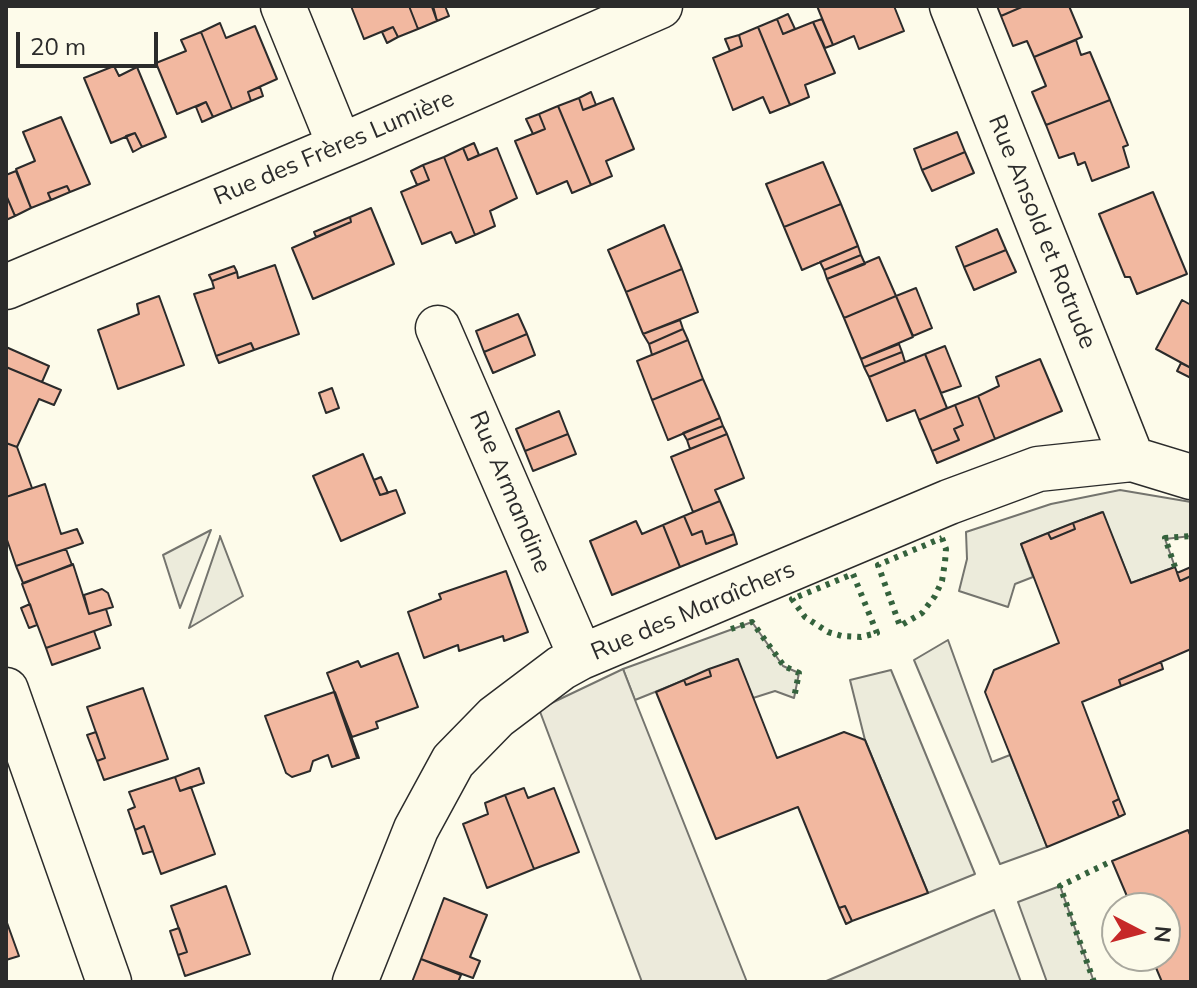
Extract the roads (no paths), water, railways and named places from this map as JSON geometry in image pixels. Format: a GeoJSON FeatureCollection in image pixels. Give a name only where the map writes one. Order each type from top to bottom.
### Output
{"type":"FeatureCollection","features":[{"type":"Feature","properties":{"kind":"street"},"geometry":{"type":"LineString","coordinates":[[283,6],[340,146]]}},
{"type":"Feature","properties":{"kind":"street","name":"Rue des Frères Lumière"},"geometry":{"type":"LineString","coordinates":[[6,287],[660,6]]}},
{"type":"Feature","properties":{"kind":"street","name":"Rue Ansold et Rotrude"},"geometry":{"type":"LineString","coordinates":[[952,6],[1132,459]]}},
{"type":"Feature","properties":{"kind":"street","name":"Rue Armandine"},"geometry":{"type":"LineString","coordinates":[[438,328],[581,657]]}},
{"type":"Feature","properties":{"kind":"street","name":"Rue des Maraîchers"},"geometry":{"type":"LineString","coordinates":[[355,982],[416,829],[453,761],[496,717],[561,668],[949,502],[1038,469],[1132,459],[1191,477]]}},
{"type":"Feature","properties":{"kind":"street"},"geometry":{"type":"LineString","coordinates":[[6,690],[109,982]]}}]}
